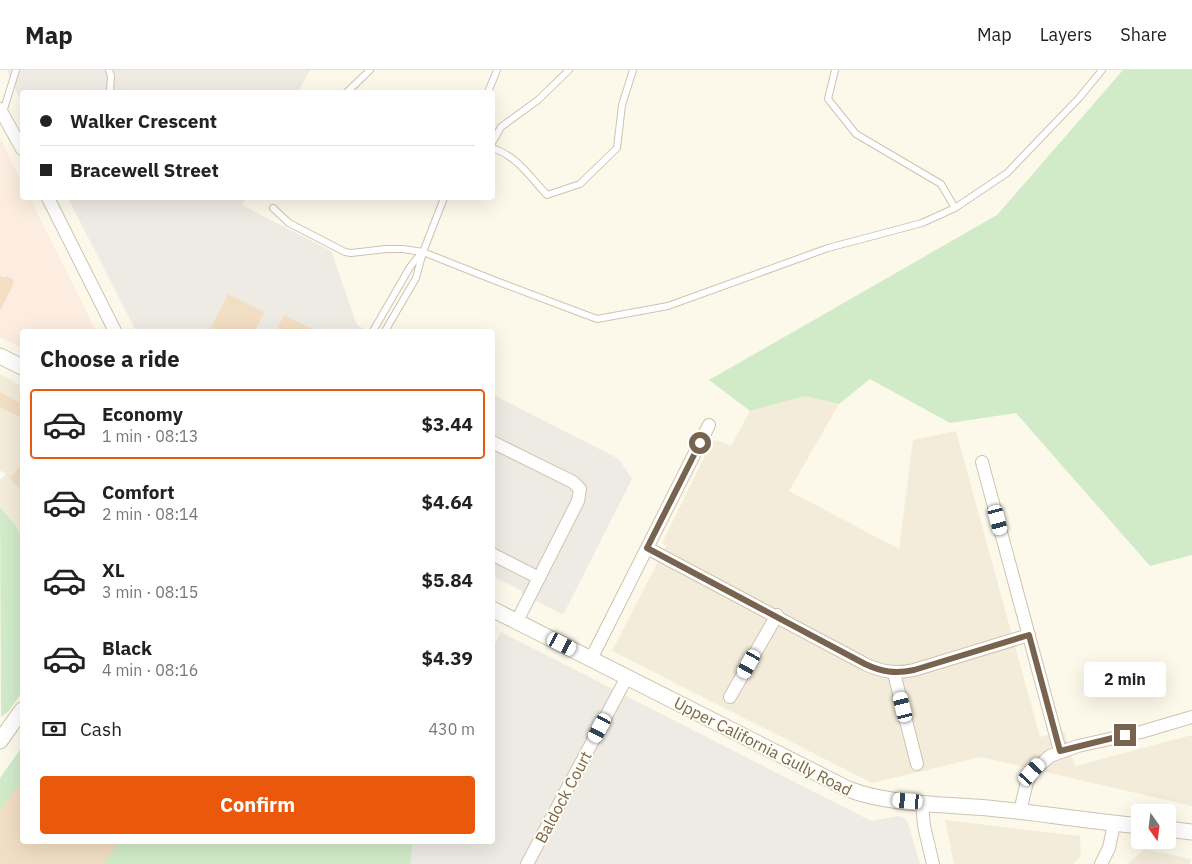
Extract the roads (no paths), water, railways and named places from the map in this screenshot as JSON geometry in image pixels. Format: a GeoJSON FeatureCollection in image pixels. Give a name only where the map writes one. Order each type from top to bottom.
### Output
{"type":"FeatureCollection","features":[{"type":"Feature","properties":{"kind":"street"},"geometry":{"type":"LineString","coordinates":[[1,111],[20,145]]}},
{"type":"Feature","properties":{"kind":"street"},"geometry":{"type":"LineString","coordinates":[[49,200],[114,329]]}},
{"type":"Feature","properties":{"kind":"street"},"geometry":{"type":"LineString","coordinates":[[0,356],[20,366]]}},
{"type":"Feature","properties":{"kind":"street"},"geometry":{"type":"LineString","coordinates":[[592,659],[709,425]]}},
{"type":"Feature","properties":{"kind":"street"},"geometry":{"type":"LineString","coordinates":[[495,443],[573,482],[580,489],[578,500],[517,621]]}},
{"type":"Feature","properties":{"kind":"street"},"geometry":{"type":"LineString","coordinates":[[982,462],[1060,751]]}},
{"type":"Feature","properties":{"kind":"street"},"geometry":{"type":"LineString","coordinates":[[647,548],[876,669],[894,673],[914,670],[1029,635]]}},
{"type":"Feature","properties":{"kind":"street"},"geometry":{"type":"LineString","coordinates":[[495,556],[539,578]]}},
{"type":"Feature","properties":{"kind":"street","name":"Upper California Gully Road"},"geometry":{"type":"LineString","coordinates":[[495,610],[848,789],[877,798],[1131,825]]}},
{"type":"Feature","properties":{"kind":"street"},"geometry":{"type":"LineString","coordinates":[[730,697],[776,615]]}},
{"type":"Feature","properties":{"kind":"street"},"geometry":{"type":"LineString","coordinates":[[894,673],[917,764]]}},
{"type":"Feature","properties":{"kind":"street","name":"Baldock Court"},"geometry":{"type":"LineString","coordinates":[[527,864],[627,677]]}},
{"type":"Feature","properties":{"kind":"street"},"geometry":{"type":"LineString","coordinates":[[1,736],[20,712]]}},
{"type":"Feature","properties":{"kind":"street"},"geometry":{"type":"LineString","coordinates":[[1020,812],[1026,782],[1032,772],[1045,760],[1060,751],[1148,730],[1192,717]]}},
{"type":"Feature","properties":{"kind":"street"},"geometry":{"type":"LineString","coordinates":[[922,802],[924,826],[933,864]]}},
{"type":"Feature","properties":{"kind":"street"},"geometry":{"type":"LineString","coordinates":[[1101,864],[1109,848],[1114,824]]}},
{"type":"Feature","properties":{"kind":"street"},"geometry":{"type":"LineString","coordinates":[[1176,830],[1192,832]]}},
{"type":"Feature","properties":{"kind":"lane"},"geometry":{"type":"LineString","coordinates":[[1,111],[16,70]]}},
{"type":"Feature","properties":{"kind":"lane"},"geometry":{"type":"LineString","coordinates":[[109,70],[111,76],[110,90]]}},
{"type":"Feature","properties":{"kind":"lane"},"geometry":{"type":"LineString","coordinates":[[349,90],[370,70]]}},
{"type":"Feature","properties":{"kind":"lane"},"geometry":{"type":"LineString","coordinates":[[489,90],[497,70]]}},
{"type":"Feature","properties":{"kind":"lane"},"geometry":{"type":"LineString","coordinates":[[495,137],[501,127],[538,100],[569,70]]}},
{"type":"Feature","properties":{"kind":"lane"},"geometry":{"type":"LineString","coordinates":[[495,149],[504,152],[520,166],[547,195],[580,184],[616,148],[622,105],[633,70]]}},
{"type":"Feature","properties":{"kind":"lane"},"geometry":{"type":"LineString","coordinates":[[835,70],[828,99],[856,134],[940,184],[955,208]]}},
{"type":"Feature","properties":{"kind":"lane"},"geometry":{"type":"LineString","coordinates":[[273,208],[289,223],[345,252],[358,253],[386,248],[423,252],[597,319],[668,306],[828,248],[922,223],[955,208],[1007,173],[1079,98],[1102,70]]}},
{"type":"Feature","properties":{"kind":"lane"},"geometry":{"type":"LineString","coordinates":[[386,329],[416,278],[423,252],[443,200]]}},
{"type":"Feature","properties":{"kind":"lane"},"geometry":{"type":"LineString","coordinates":[[374,329],[410,267],[423,252]]}}]}
